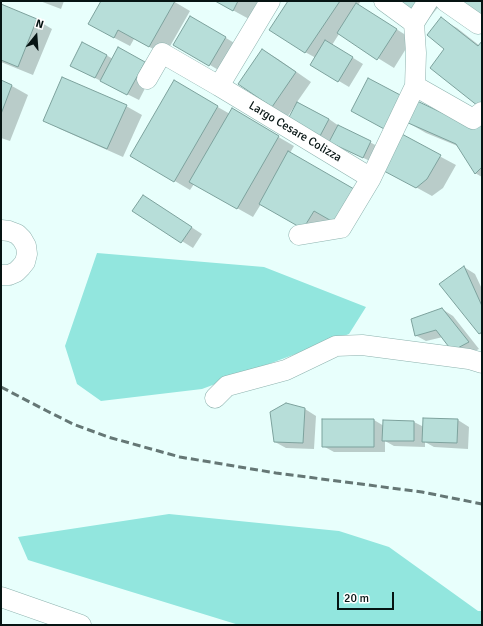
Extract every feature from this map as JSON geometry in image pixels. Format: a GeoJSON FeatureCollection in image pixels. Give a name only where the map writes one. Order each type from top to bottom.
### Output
{"type":"FeatureCollection","features":[{"type":"Feature","properties":{"kind":"street"},"geometry":{"type":"LineString","coordinates":[[219,86],[270,1]]}},
{"type":"Feature","properties":{"kind":"street"},"geometry":{"type":"LineString","coordinates":[[384,1],[414,23]]}},
{"type":"Feature","properties":{"kind":"street"},"geometry":{"type":"LineString","coordinates":[[299,235],[341,228],[371,178],[415,86],[416,53],[414,23],[428,1]]}},
{"type":"Feature","properties":{"kind":"street"},"geometry":{"type":"LineString","coordinates":[[445,1],[478,24]]}},
{"type":"Feature","properties":{"kind":"street","name":"Largo Cesare Colizza"},"geometry":{"type":"LineString","coordinates":[[146,79],[162,53],[371,178]]}},
{"type":"Feature","properties":{"kind":"street"},"geometry":{"type":"LineString","coordinates":[[415,86],[473,119],[482,112]]}},
{"type":"Feature","properties":{"kind":"street"},"geometry":{"type":"LineString","coordinates":[[1,230],[16,234],[22,239],[26,246],[27,254],[25,262],[16,272],[9,275],[1,275]]}},
{"type":"Feature","properties":{"kind":"street"},"geometry":{"type":"LineString","coordinates":[[215,398],[227,386],[286,370],[336,346],[362,345],[469,359],[482,363]]}},
{"type":"Feature","properties":{"kind":"street"},"geometry":{"type":"LineString","coordinates":[[1,597],[81,625]]}},
{"type":"Feature","properties":{"kind":"shaded area"},"geometry":{"type":"Polygon","coordinates":[[[97,253],[264,267],[366,307],[349,334],[202,389],[101,401],[77,384],[65,346],[97,253]]]}},
{"type":"Feature","properties":{"kind":"shaded area"},"geometry":{"type":"Polygon","coordinates":[[[169,514],[339,531],[389,547],[478,611],[482,611],[482,625],[239,625],[28,560],[18,537],[169,514]]]}},
{"type":"Feature","properties":{"kind":"building"},"geometry":{"type":"Polygon","coordinates":[[[101,1],[175,1],[149,47],[118,30],[114,38],[88,24],[101,1]]]}},
{"type":"Feature","properties":{"kind":"building"},"geometry":{"type":"Polygon","coordinates":[[[215,1],[238,1],[233,11],[215,1]]]}},
{"type":"Feature","properties":{"kind":"building"},"geometry":{"type":"Polygon","coordinates":[[[288,1],[340,1],[305,53],[269,30],[288,1]]]}},
{"type":"Feature","properties":{"kind":"building"},"geometry":{"type":"Polygon","coordinates":[[[396,1],[420,1],[411,13],[396,1]]]}},
{"type":"Feature","properties":{"kind":"building"},"geometry":{"type":"Polygon","coordinates":[[[458,1],[482,1],[482,18],[458,1]]]}},
{"type":"Feature","properties":{"kind":"building"},"geometry":{"type":"Polygon","coordinates":[[[356,3],[397,29],[377,60],[337,33],[356,3]]]}},
{"type":"Feature","properties":{"kind":"building"},"geometry":{"type":"Polygon","coordinates":[[[1,4],[37,19],[18,67],[1,60],[1,4]]]}},
{"type":"Feature","properties":{"kind":"building"},"geometry":{"type":"Polygon","coordinates":[[[190,16],[226,37],[209,66],[173,45],[190,16]]]}},
{"type":"Feature","properties":{"kind":"building"},"geometry":{"type":"Polygon","coordinates":[[[441,17],[478,46],[482,41],[482,102],[478,106],[430,68],[444,49],[427,35],[441,17]]]}},
{"type":"Feature","properties":{"kind":"building"},"geometry":{"type":"Polygon","coordinates":[[[325,40],[353,57],[338,82],[310,65],[325,40]]]}},
{"type":"Feature","properties":{"kind":"building"},"geometry":{"type":"Polygon","coordinates":[[[82,42],[107,55],[95,78],[70,66],[82,42]]]}},
{"type":"Feature","properties":{"kind":"building"},"geometry":{"type":"Polygon","coordinates":[[[118,47],[145,62],[127,95],[100,81],[118,47]]]}},
{"type":"Feature","properties":{"kind":"building"},"geometry":{"type":"Polygon","coordinates":[[[262,49],[296,72],[272,107],[238,84],[262,49]]]}},
{"type":"Feature","properties":{"kind":"building"},"geometry":{"type":"Polygon","coordinates":[[[62,77],[127,105],[107,149],[43,121],[62,77]]]}},
{"type":"Feature","properties":{"kind":"building"},"geometry":{"type":"Polygon","coordinates":[[[368,78],[404,97],[386,130],[351,111],[368,78]]]}},
{"type":"Feature","properties":{"kind":"building"},"geometry":{"type":"Polygon","coordinates":[[[1,80],[12,85],[1,114],[1,80]]]}},
{"type":"Feature","properties":{"kind":"building"},"geometry":{"type":"Polygon","coordinates":[[[174,80],[218,106],[174,182],[130,156],[174,80]]]}},
{"type":"Feature","properties":{"kind":"building"},"geometry":{"type":"Polygon","coordinates":[[[415,100],[474,128],[482,123],[482,167],[475,174],[456,144],[406,122],[415,100]]]}},
{"type":"Feature","properties":{"kind":"building"},"geometry":{"type":"Polygon","coordinates":[[[297,102],[329,119],[320,136],[288,119],[297,102]]]}},
{"type":"Feature","properties":{"kind":"building"},"geometry":{"type":"Polygon","coordinates":[[[232,108],[279,136],[237,209],[189,182],[232,108]]]}},
{"type":"Feature","properties":{"kind":"building"},"geometry":{"type":"Polygon","coordinates":[[[338,125],[371,141],[363,158],[329,142],[338,125]]]}},
{"type":"Feature","properties":{"kind":"building"},"geometry":{"type":"Polygon","coordinates":[[[400,133],[441,155],[427,179],[416,188],[384,171],[400,133]]]}},
{"type":"Feature","properties":{"kind":"building"},"geometry":{"type":"Polygon","coordinates":[[[288,151],[354,189],[335,223],[314,211],[303,229],[259,204],[288,151]]]}},
{"type":"Feature","properties":{"kind":"building"},"geometry":{"type":"Polygon","coordinates":[[[143,195],[192,227],[181,243],[132,211],[143,195]]]}},
{"type":"Feature","properties":{"kind":"building"},"geometry":{"type":"Polygon","coordinates":[[[464,266],[482,306],[482,332],[479,334],[439,284],[464,266]]]}},
{"type":"Feature","properties":{"kind":"building"},"geometry":{"type":"Polygon","coordinates":[[[442,308],[469,342],[452,351],[436,330],[415,336],[411,319],[442,308]]]}},
{"type":"Feature","properties":{"kind":"building"},"geometry":{"type":"Polygon","coordinates":[[[286,403],[305,408],[303,443],[274,442],[270,412],[286,403]]]}},
{"type":"Feature","properties":{"kind":"building"},"geometry":{"type":"Polygon","coordinates":[[[423,418],[458,419],[457,443],[422,442],[423,418]]]}},
{"type":"Feature","properties":{"kind":"building"},"geometry":{"type":"Polygon","coordinates":[[[322,419],[374,419],[374,447],[322,447],[322,419]]]}},
{"type":"Feature","properties":{"kind":"building"},"geometry":{"type":"Polygon","coordinates":[[[383,420],[414,421],[414,441],[382,441],[383,420]]]}},
{"type":"Feature","properties":{"kind":"railway"},"geometry":{"type":"LineString","coordinates":[[1,387],[73,424],[108,437],[180,457],[276,473],[422,492],[482,504]]}}]}
